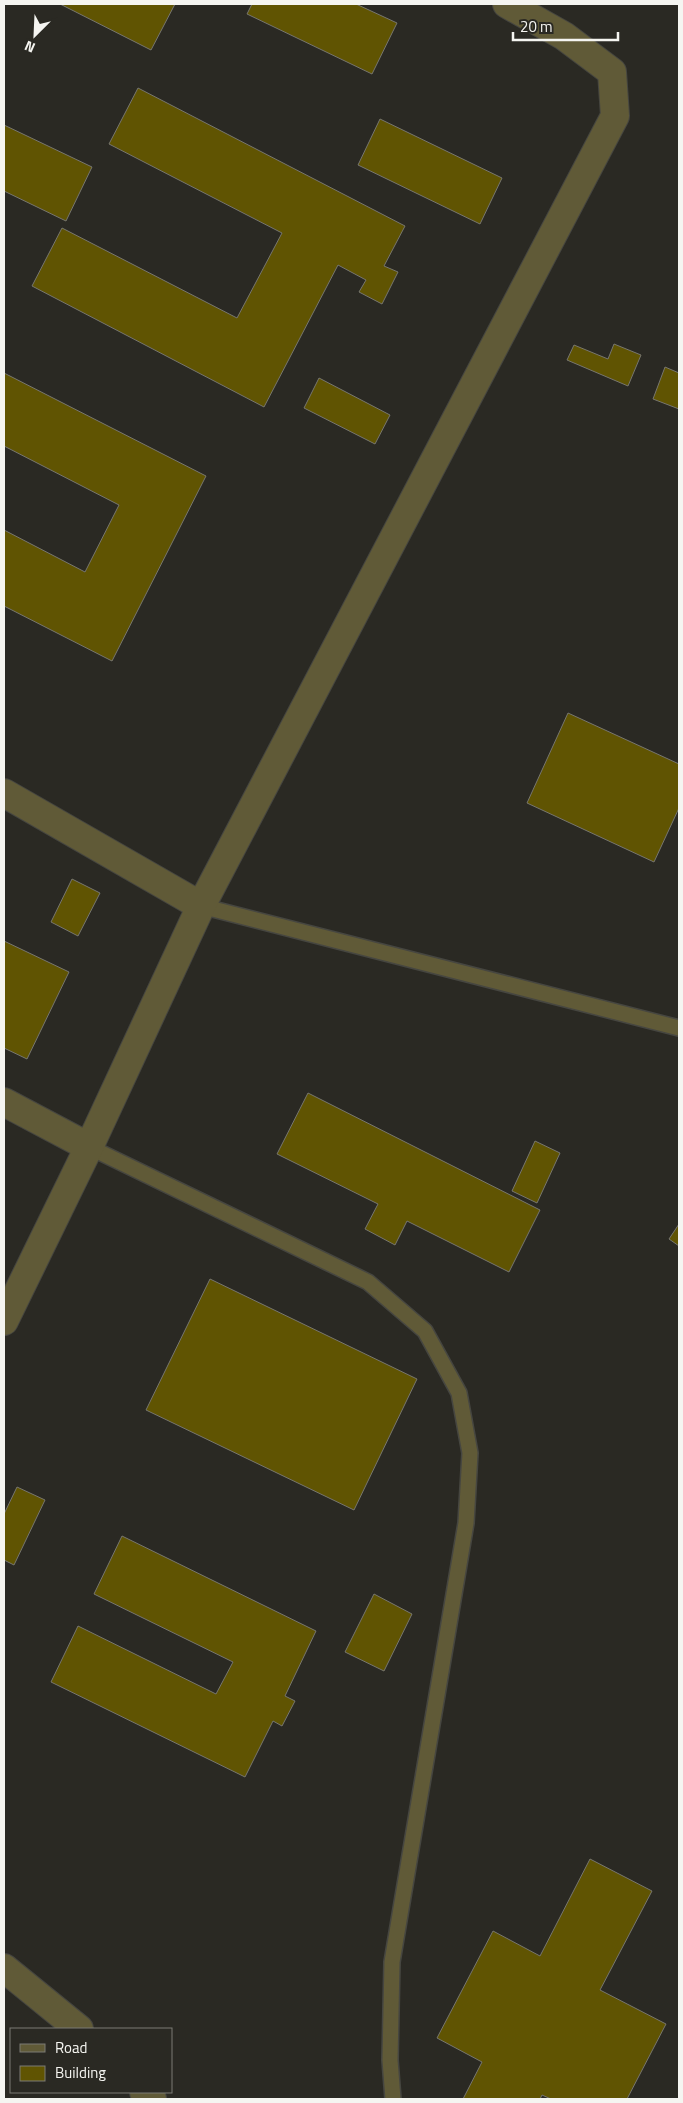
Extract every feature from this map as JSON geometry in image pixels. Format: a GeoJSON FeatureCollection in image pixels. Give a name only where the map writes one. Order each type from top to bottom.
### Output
{"type":"FeatureCollection","features":[{"type":"Feature","properties":{"kind":"street"},"geometry":{"type":"LineString","coordinates":[[4,1321],[89,1147],[201,906],[615,116],[612,72],[564,36],[507,4]]}},
{"type":"Feature","properties":{"kind":"street"},"geometry":{"type":"LineString","coordinates":[[4,793],[201,906]]}},
{"type":"Feature","properties":{"kind":"street"},"geometry":{"type":"LineString","coordinates":[[4,1102],[89,1147]]}},
{"type":"Feature","properties":{"kind":"street"},"geometry":{"type":"LineString","coordinates":[[4,1968],[78,2028]]}},
{"type":"Feature","properties":{"kind":"lane"},"geometry":{"type":"LineString","coordinates":[[201,906],[679,1028]]}},
{"type":"Feature","properties":{"kind":"lane"},"geometry":{"type":"LineString","coordinates":[[89,1147],[368,1282],[424,1331],[459,1393],[470,1453],[466,1524],[392,1962],[390,2060],[394,2099]]}},
{"type":"Feature","properties":{"kind":"building"},"geometry":{"type":"Polygon","coordinates":[[[60,4],[175,4],[151,50],[60,4]]]}},
{"type":"Feature","properties":{"kind":"building"},"geometry":{"type":"Polygon","coordinates":[[[252,4],[356,4],[397,23],[372,74],[247,14],[252,4]]]}},
{"type":"Feature","properties":{"kind":"building"},"geometry":{"type":"Polygon","coordinates":[[[138,88],[405,226],[384,266],[398,272],[382,304],[359,292],[366,280],[338,265],[264,407],[32,286],[62,228],[237,318],[282,233],[109,144],[138,88]]]}},
{"type":"Feature","properties":{"kind":"building"},"geometry":{"type":"Polygon","coordinates":[[[380,119],[502,178],[480,224],[358,165],[380,119]]]}},
{"type":"Feature","properties":{"kind":"building"},"geometry":{"type":"Polygon","coordinates":[[[4,125],[92,167],[66,221],[4,191],[4,125]]]}},
{"type":"Feature","properties":{"kind":"building"},"geometry":{"type":"Polygon","coordinates":[[[614,344],[641,355],[628,386],[567,360],[574,345],[608,359],[614,344]]]}},
{"type":"Feature","properties":{"kind":"building"},"geometry":{"type":"Polygon","coordinates":[[[665,367],[679,373],[679,409],[653,399],[665,367]]]}},
{"type":"Feature","properties":{"kind":"building"},"geometry":{"type":"Polygon","coordinates":[[[4,373],[206,476],[112,661],[4,606],[4,530],[85,572],[119,505],[4,446],[4,373]]]}},
{"type":"Feature","properties":{"kind":"building"},"geometry":{"type":"Polygon","coordinates":[[[319,378],[390,415],[375,444],[304,408],[319,378]]]}},
{"type":"Feature","properties":{"kind":"building"},"geometry":{"type":"Polygon","coordinates":[[[568,713],[679,764],[679,808],[654,862],[527,803],[568,713]]]}},
{"type":"Feature","properties":{"kind":"building"},"geometry":{"type":"Polygon","coordinates":[[[72,879],[100,893],[78,936],[51,922],[72,879]]]}},
{"type":"Feature","properties":{"kind":"building"},"geometry":{"type":"Polygon","coordinates":[[[4,941],[69,972],[27,1059],[4,1048],[4,941]]]}},
{"type":"Feature","properties":{"kind":"building"},"geometry":{"type":"Polygon","coordinates":[[[308,1093],[540,1210],[509,1272],[407,1221],[395,1245],[365,1229],[378,1204],[277,1154],[308,1093]]]}},
{"type":"Feature","properties":{"kind":"building"},"geometry":{"type":"Polygon","coordinates":[[[535,1141],[560,1153],[537,1203],[512,1191],[535,1141]]]}},
{"type":"Feature","properties":{"kind":"building"},"geometry":{"type":"Polygon","coordinates":[[[679,1224],[679,1246],[669,1239],[679,1224]]]}},
{"type":"Feature","properties":{"kind":"building"},"geometry":{"type":"Polygon","coordinates":[[[210,1279],[417,1379],[354,1510],[146,1410],[210,1279]]]}},
{"type":"Feature","properties":{"kind":"building"},"geometry":{"type":"Polygon","coordinates":[[[17,1487],[45,1500],[14,1565],[4,1560],[4,1514],[17,1487]]]}},
{"type":"Feature","properties":{"kind":"building"},"geometry":{"type":"Polygon","coordinates":[[[122,1536],[316,1631],[285,1696],[295,1701],[282,1726],[273,1721],[245,1777],[51,1682],[78,1626],[216,1694],[233,1662],[94,1594],[122,1536]]]}},
{"type":"Feature","properties":{"kind":"building"},"geometry":{"type":"Polygon","coordinates":[[[374,1594],[412,1614],[384,1671],[345,1652],[374,1594]]]}},
{"type":"Feature","properties":{"kind":"building"},"geometry":{"type":"Polygon","coordinates":[[[590,1859],[652,1891],[600,1990],[666,2024],[627,2099],[551,2099],[542,2095],[540,2099],[463,2099],[482,2062],[437,2038],[493,1931],[540,1956],[590,1859]]]}}]}
